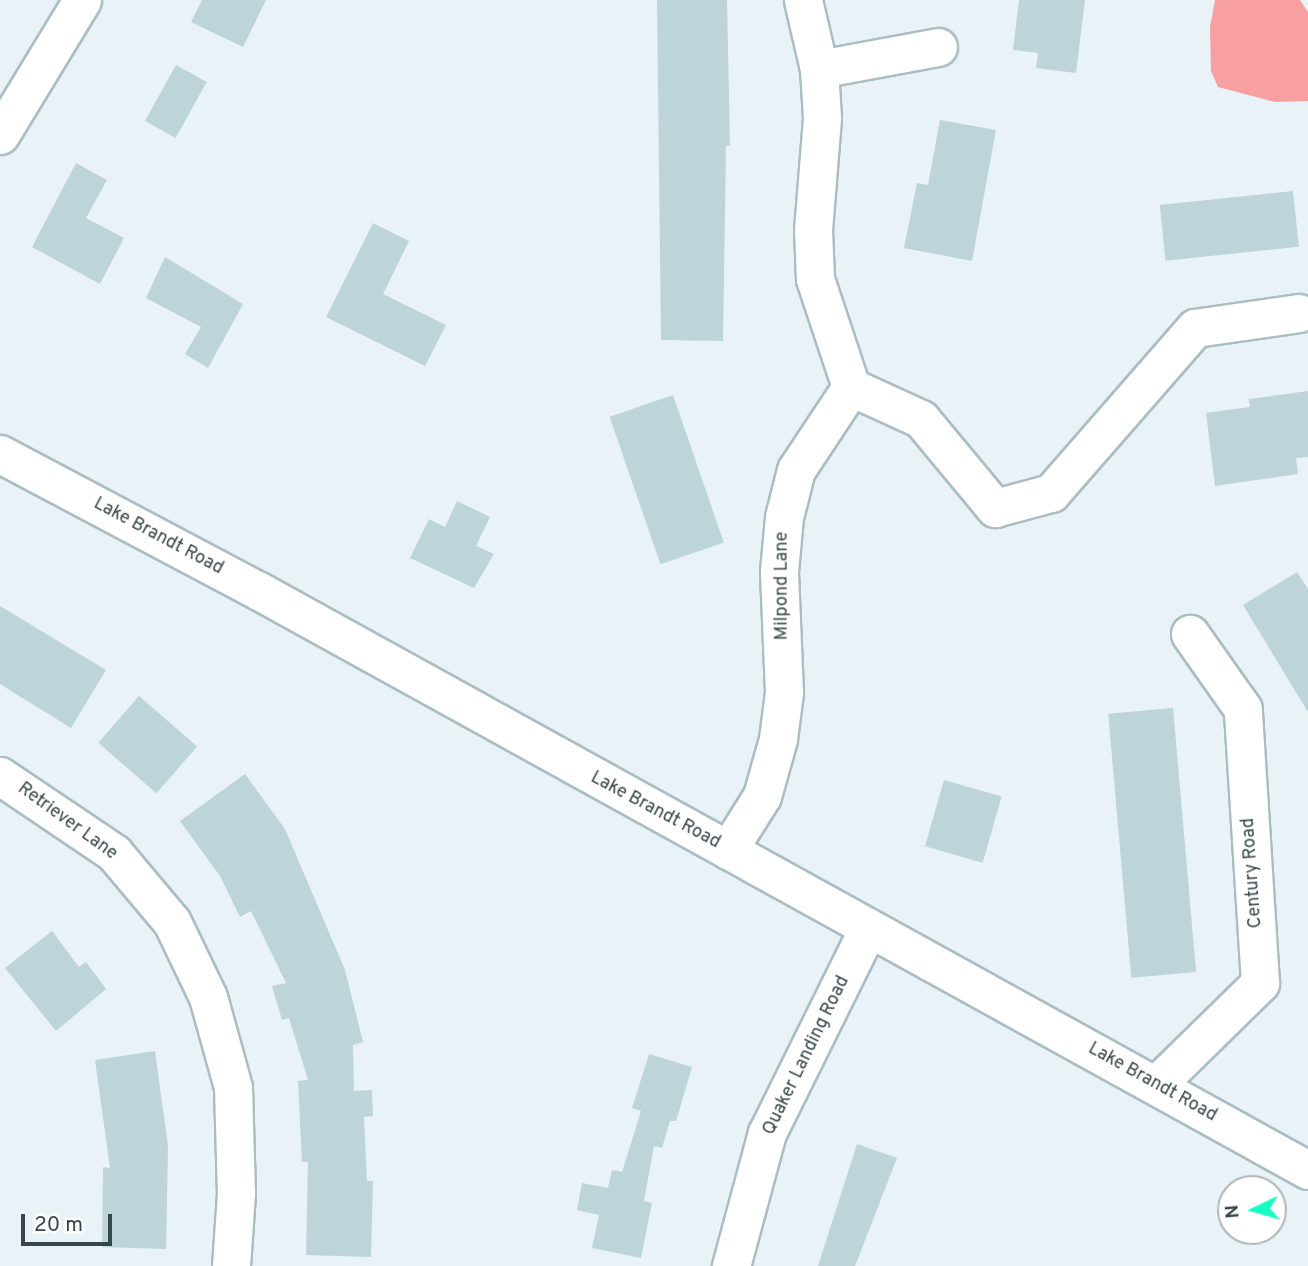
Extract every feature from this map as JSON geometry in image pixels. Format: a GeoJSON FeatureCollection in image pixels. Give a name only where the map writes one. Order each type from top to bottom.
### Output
{"type":"FeatureCollection","features":[{"type":"Feature","properties":{"kind":"street"},"geometry":{"type":"LineString","coordinates":[[0,135],[82,0]]}},
{"type":"Feature","properties":{"kind":"street"},"geometry":{"type":"LineString","coordinates":[[803,0],[819,69],[822,118],[813,230],[816,279],[851,387],[921,419],[995,508],[1051,493],[1195,328],[1299,313]]}},
{"type":"Feature","properties":{"kind":"street"},"geometry":{"type":"LineString","coordinates":[[819,69],[938,47]]}},
{"type":"Feature","properties":{"kind":"street","name":"Milpond Lane"},"geometry":{"type":"LineString","coordinates":[[728,850],[762,796],[778,739],[784,692],[779,571],[784,517],[796,470],[851,387]]}},
{"type":"Feature","properties":{"kind":"street","name":"Lake Brandt Road"},"geometry":{"type":"LineString","coordinates":[[0,454],[728,850],[1308,1170]]}},
{"type":"Feature","properties":{"kind":"street","name":"Century Road"},"geometry":{"type":"LineString","coordinates":[[1156,1085],[1261,983],[1242,709],[1190,634]]}},
{"type":"Feature","properties":{"kind":"street","name":"Retriever Lane"},"geometry":{"type":"LineString","coordinates":[[0,776],[114,853],[172,922],[208,997],[233,1087],[236,1193],[231,1266]]}},
{"type":"Feature","properties":{"kind":"street","name":"Quaker Landing Road"},"geometry":{"type":"LineString","coordinates":[[731,1266],[767,1133],[868,929]]}},
{"type":"Feature","properties":{"kind":"shaded area"},"geometry":{"type":"Polygon","coordinates":[[[1215,0],[1300,0],[1308,12],[1308,101],[1275,102],[1218,87],[1211,71],[1210,27],[1215,0]]]}},
{"type":"Feature","properties":{"kind":"building"},"geometry":{"type":"Polygon","coordinates":[[[202,0],[266,0],[243,47],[191,22],[202,0]]]}},
{"type":"Feature","properties":{"kind":"building"},"geometry":{"type":"Polygon","coordinates":[[[657,0],[727,0],[730,146],[726,146],[723,341],[661,340],[657,0]]]}},
{"type":"Feature","properties":{"kind":"building"},"geometry":{"type":"Polygon","coordinates":[[[1019,0],[1085,0],[1076,73],[1036,68],[1038,53],[1013,50],[1019,0]]]}},
{"type":"Feature","properties":{"kind":"building"},"geometry":{"type":"Polygon","coordinates":[[[176,65],[207,82],[176,138],[145,121],[176,65]]]}},
{"type":"Feature","properties":{"kind":"building"},"geometry":{"type":"Polygon","coordinates":[[[940,120],[996,130],[972,261],[904,248],[917,183],[928,185],[940,120]]]}},
{"type":"Feature","properties":{"kind":"building"},"geometry":{"type":"Polygon","coordinates":[[[76,163],[107,180],[86,218],[124,238],[100,284],[32,247],[76,163]]]}},
{"type":"Feature","properties":{"kind":"building"},"geometry":{"type":"Polygon","coordinates":[[[1293,191],[1299,247],[1166,261],[1160,205],[1293,191]]]}},
{"type":"Feature","properties":{"kind":"building"},"geometry":{"type":"Polygon","coordinates":[[[373,223],[409,241],[383,294],[446,325],[425,366],[326,317],[373,223]]]}},
{"type":"Feature","properties":{"kind":"building"},"geometry":{"type":"Polygon","coordinates":[[[165,257],[243,304],[208,368],[185,354],[201,327],[146,298],[165,257]]]}},
{"type":"Feature","properties":{"kind":"building"},"geometry":{"type":"Polygon","coordinates":[[[1308,391],[1308,457],[1296,458],[1298,474],[1215,486],[1206,413],[1250,407],[1249,399],[1308,391]]]}},
{"type":"Feature","properties":{"kind":"building"},"geometry":{"type":"Polygon","coordinates":[[[673,395],[724,543],[660,564],[610,417],[673,395]]]}},
{"type":"Feature","properties":{"kind":"building"},"geometry":{"type":"Polygon","coordinates":[[[457,501],[490,517],[476,546],[494,554],[474,588],[410,558],[429,519],[445,527],[457,501]]]}},
{"type":"Feature","properties":{"kind":"building"},"geometry":{"type":"Polygon","coordinates":[[[1297,572],[1308,589],[1308,712],[1243,605],[1297,572]]]}},
{"type":"Feature","properties":{"kind":"building"},"geometry":{"type":"Polygon","coordinates":[[[0,606],[106,670],[71,728],[0,684],[0,606]]]}},
{"type":"Feature","properties":{"kind":"building"},"geometry":{"type":"Polygon","coordinates":[[[139,696],[197,747],[156,793],[98,743],[139,696]]]}},
{"type":"Feature","properties":{"kind":"building"},"geometry":{"type":"Polygon","coordinates":[[[1173,708],[1196,972],[1131,978],[1108,714],[1173,708]]]}},
{"type":"Feature","properties":{"kind":"building"},"geometry":{"type":"Polygon","coordinates":[[[245,774],[285,829],[345,970],[363,1042],[353,1045],[354,1091],[372,1090],[373,1116],[364,1117],[367,1181],[373,1181],[371,1257],[306,1255],[308,1162],[302,1162],[298,1081],[308,1080],[289,1018],[282,1020],[272,986],[286,983],[251,911],[240,917],[220,876],[180,821],[245,774]]]}},
{"type":"Feature","properties":{"kind":"building"},"geometry":{"type":"Polygon","coordinates":[[[944,780],[1002,797],[983,863],[925,846],[944,780]]]}},
{"type":"Feature","properties":{"kind":"building"},"geometry":{"type":"Polygon","coordinates":[[[52,931],[79,967],[86,962],[106,989],[56,1031],[5,968],[52,931]]]}},
{"type":"Feature","properties":{"kind":"building"},"geometry":{"type":"Polygon","coordinates":[[[155,1051],[168,1146],[166,1249],[102,1247],[103,1167],[110,1168],[95,1060],[155,1051]]]}},
{"type":"Feature","properties":{"kind":"building"},"geometry":{"type":"Polygon","coordinates":[[[649,1054],[692,1067],[676,1121],[670,1121],[662,1148],[654,1146],[644,1201],[652,1203],[641,1258],[592,1248],[599,1215],[577,1210],[582,1183],[608,1188],[612,1170],[622,1172],[641,1111],[632,1108],[649,1054]]]}},
{"type":"Feature","properties":{"kind":"building"},"geometry":{"type":"Polygon","coordinates":[[[857,1144],[897,1158],[855,1266],[818,1266],[857,1144]]]}}]}
